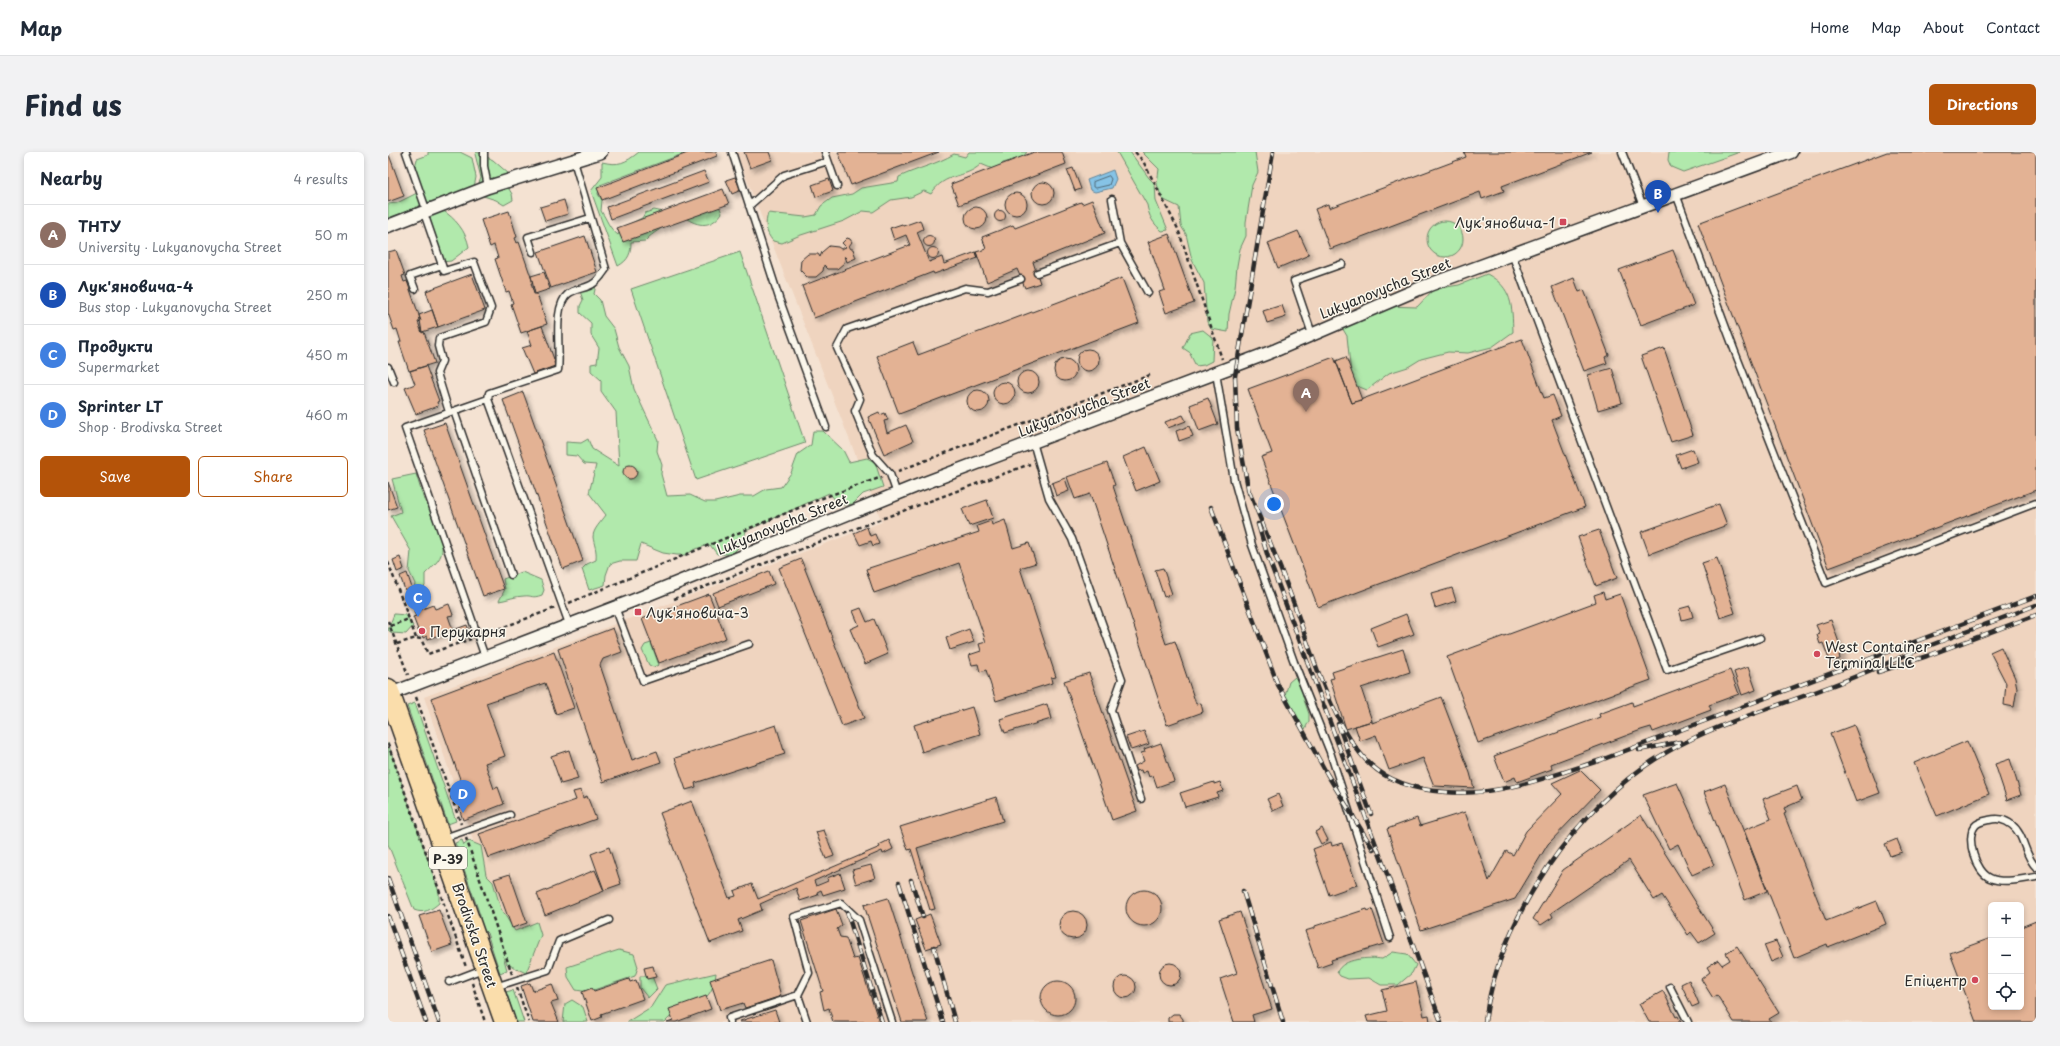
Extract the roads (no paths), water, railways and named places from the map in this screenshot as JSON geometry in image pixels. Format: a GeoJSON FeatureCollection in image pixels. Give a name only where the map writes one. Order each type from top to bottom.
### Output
{"type":"FeatureCollection","features":[{"type":"Feature","properties":{"kind":"main road","name":"Brodivska Street"},"geometry":{"type":"LineString","coordinates":[[389,691],[441,839],[478,972],[493,987],[505,1022]]}},
{"type":"Feature","properties":{"kind":"street"},"geometry":{"type":"LineString","coordinates":[[388,226],[426,213],[488,187],[601,152]]}},
{"type":"Feature","properties":{"kind":"street","name":"Lukyanovycha Street"},"geometry":{"type":"LineString","coordinates":[[389,691],[412,685],[486,657],[897,494],[1220,371],[1421,288],[1791,152]]}},
{"type":"Feature","properties":{"kind":"lane"},"geometry":{"type":"LineString","coordinates":[[406,152],[444,271],[474,262],[491,308],[486,322],[439,338],[438,346],[442,361],[437,373],[511,575]]}},
{"type":"Feature","properties":{"kind":"lane"},"geometry":{"type":"LineString","coordinates":[[484,152],[484,166],[488,187]]}},
{"type":"Feature","properties":{"kind":"lane"},"geometry":{"type":"LineString","coordinates":[[732,152],[779,298],[826,427]]}},
{"type":"Feature","properties":{"kind":"lane"},"geometry":{"type":"LineString","coordinates":[[826,152],[837,186]]}},
{"type":"Feature","properties":{"kind":"lane"},"geometry":{"type":"LineString","coordinates":[[1622,152],[1643,206]]}},
{"type":"Feature","properties":{"kind":"lane"},"geometry":{"type":"LineString","coordinates":[[569,624],[488,399],[489,393],[558,370],[560,357],[557,325],[561,304],[568,294],[594,283],[606,269],[574,160]]}},
{"type":"Feature","properties":{"kind":"lane"},"geometry":{"type":"LineString","coordinates":[[749,206],[784,175],[828,161]]}},
{"type":"Feature","properties":{"kind":"lane"},"geometry":{"type":"LineString","coordinates":[[1676,194],[1826,583],[2036,503]]}},
{"type":"Feature","properties":{"kind":"lane"},"geometry":{"type":"LineString","coordinates":[[1112,200],[1120,243],[1148,293]]}},
{"type":"Feature","properties":{"kind":"lane"},"geometry":{"type":"LineString","coordinates":[[533,252],[528,236],[590,218]]}},
{"type":"Feature","properties":{"kind":"lane"},"geometry":{"type":"LineString","coordinates":[[1037,273],[1120,243]]}},
{"type":"Feature","properties":{"kind":"lane"},"geometry":{"type":"LineString","coordinates":[[1512,254],[1667,670],[1760,638]]}},
{"type":"Feature","properties":{"kind":"lane"},"geometry":{"type":"LineString","coordinates":[[1312,334],[1294,281],[1342,264]]}},
{"type":"Feature","properties":{"kind":"lane"},"geometry":{"type":"LineString","coordinates":[[415,289],[410,276],[442,265]]}},
{"type":"Feature","properties":{"kind":"lane"},"geometry":{"type":"LineString","coordinates":[[897,494],[890,474],[873,456],[855,411],[860,399],[836,348],[847,329],[965,288],[988,291],[1021,279]]}},
{"type":"Feature","properties":{"kind":"lane"},"geometry":{"type":"LineString","coordinates":[[388,367],[394,382]]}},
{"type":"Feature","properties":{"kind":"lane"},"geometry":{"type":"LineString","coordinates":[[1220,371],[1234,480],[1252,545],[1294,662],[1330,752],[1390,938]]}},
{"type":"Feature","properties":{"kind":"lane"},"geometry":{"type":"LineString","coordinates":[[486,657],[405,428],[488,399]]}},
{"type":"Feature","properties":{"kind":"lane"},"geometry":{"type":"LineString","coordinates":[[1033,442],[1049,498],[1072,539],[1122,680],[1111,710],[1141,798]]}},
{"type":"Feature","properties":{"kind":"lane"},"geometry":{"type":"LineString","coordinates":[[615,607],[644,681],[749,644]]}},
{"type":"Feature","properties":{"kind":"lane"},"geometry":{"type":"LineString","coordinates":[[441,839],[510,815]]}},
{"type":"Feature","properties":{"kind":"lane"},"geometry":{"type":"LineString","coordinates":[[2036,867],[2028,858],[2020,838],[2012,825],[2003,819],[1997,818],[1981,822],[1975,826],[1971,840],[1980,869],[1984,874],[1996,880],[2036,877]]}},
{"type":"Feature","properties":{"kind":"lane"},"geometry":{"type":"LineString","coordinates":[[807,1022],[798,995],[809,973],[794,917],[841,902],[860,920],[892,1022]]}},
{"type":"Feature","properties":{"kind":"lane"},"geometry":{"type":"LineString","coordinates":[[493,987],[548,970],[559,941],[609,920]]}},
{"type":"Feature","properties":{"kind":"lane"},"geometry":{"type":"LineString","coordinates":[[449,982],[478,972]]}},
{"type":"Feature","properties":{"kind":"lane"},"geometry":{"type":"LineString","coordinates":[[1670,987],[1688,1022]]}},
{"type":"Feature","properties":{"kind":"lane"},"geometry":{"type":"LineString","coordinates":[[730,1022],[729,1018],[798,995]]}},
{"type":"Feature","properties":{"kind":"water"},"geometry":{"type":"Polygon","coordinates":[[[1113,170],[1116,179],[1112,188],[1095,192],[1090,190],[1087,180],[1113,170]]]}},
{"type":"Feature","properties":{"kind":"railway"},"geometry":{"type":"LineString","coordinates":[[1249,493],[1237,428],[1235,376],[1273,152]]}},
{"type":"Feature","properties":{"kind":"railway"},"geometry":{"type":"LineString","coordinates":[[1248,489],[1283,575],[1325,689],[1345,731],[1357,749],[1378,771],[1396,781],[1435,791],[1465,793],[1504,788],[1524,784],[1601,760],[2036,596]]}},
{"type":"Feature","properties":{"kind":"railway"},"geometry":{"type":"LineString","coordinates":[[1211,507],[1278,685],[1327,774],[1373,849]]}},
{"type":"Feature","properties":{"kind":"railway"},"geometry":{"type":"LineString","coordinates":[[1258,524],[1268,557],[1390,882]]}},
{"type":"Feature","properties":{"kind":"railway"},"geometry":{"type":"LineString","coordinates":[[1485,1022],[1493,983],[1506,944],[1525,905],[1547,868],[1573,833],[1602,802],[1634,774],[1667,752],[1706,732],[1863,674],[1916,651],[2036,605]]}},
{"type":"Feature","properties":{"kind":"railway"},"geometry":{"type":"LineString","coordinates":[[1878,672],[1927,656],[2036,615]]}},
{"type":"Feature","properties":{"kind":"railway"},"geometry":{"type":"LineString","coordinates":[[1338,724],[1371,814]]}},
{"type":"Feature","properties":{"kind":"railway"},"geometry":{"type":"LineString","coordinates":[[1639,750],[1680,742]]}},
{"type":"Feature","properties":{"kind":"railway"},"geometry":{"type":"LineString","coordinates":[[1388,877],[1441,1022]]}},
{"type":"Feature","properties":{"kind":"railway"},"geometry":{"type":"LineString","coordinates":[[388,878],[439,1022]]}},
{"type":"Feature","properties":{"kind":"railway"},"geometry":{"type":"LineString","coordinates":[[911,880],[923,917]]}},
{"type":"Feature","properties":{"kind":"railway"},"geometry":{"type":"LineString","coordinates":[[899,883],[943,1022]]}},
{"type":"Feature","properties":{"kind":"railway"},"geometry":{"type":"LineString","coordinates":[[1243,891],[1283,1022]]}},
{"type":"Feature","properties":{"kind":"railway"},"geometry":{"type":"LineString","coordinates":[[847,912],[882,1022]]}},
{"type":"Feature","properties":{"kind":"railway"},"geometry":{"type":"LineString","coordinates":[[388,916],[426,1022]]}},
{"type":"Feature","properties":{"kind":"railway"},"geometry":{"type":"LineString","coordinates":[[934,947],[955,1022]]}},
{"type":"Feature","properties":{"kind":"place","name":"Лук'яновича-4"},"geometry":{"type":"Point","coordinates":[1658,213]}},
{"type":"Feature","properties":{"kind":"place","name":"Лук'яновича-1"},"geometry":{"type":"Point","coordinates":[1563,222]}},
{"type":"Feature","properties":{"kind":"place","name":"ТНТУ"},"geometry":{"type":"Point","coordinates":[1306,412]}},
{"type":"Feature","properties":{"kind":"place","name":"Лук'яновича-3"},"geometry":{"type":"Point","coordinates":[638,612]}},
{"type":"Feature","properties":{"kind":"place","name":"Продукти"},"geometry":{"type":"Point","coordinates":[418,617]}},
{"type":"Feature","properties":{"kind":"place","name":"Перукарня"},"geometry":{"type":"Point","coordinates":[422,631]}},
{"type":"Feature","properties":{"kind":"place","name":"West Container Terminal LLC"},"geometry":{"type":"Point","coordinates":[1817,654]}},
{"type":"Feature","properties":{"kind":"place","name":"Sprinter LT"},"geometry":{"type":"Point","coordinates":[463,813]}},
{"type":"Feature","properties":{"kind":"place","name":"Епіцентр"},"geometry":{"type":"Point","coordinates":[1975,980]}}]}
